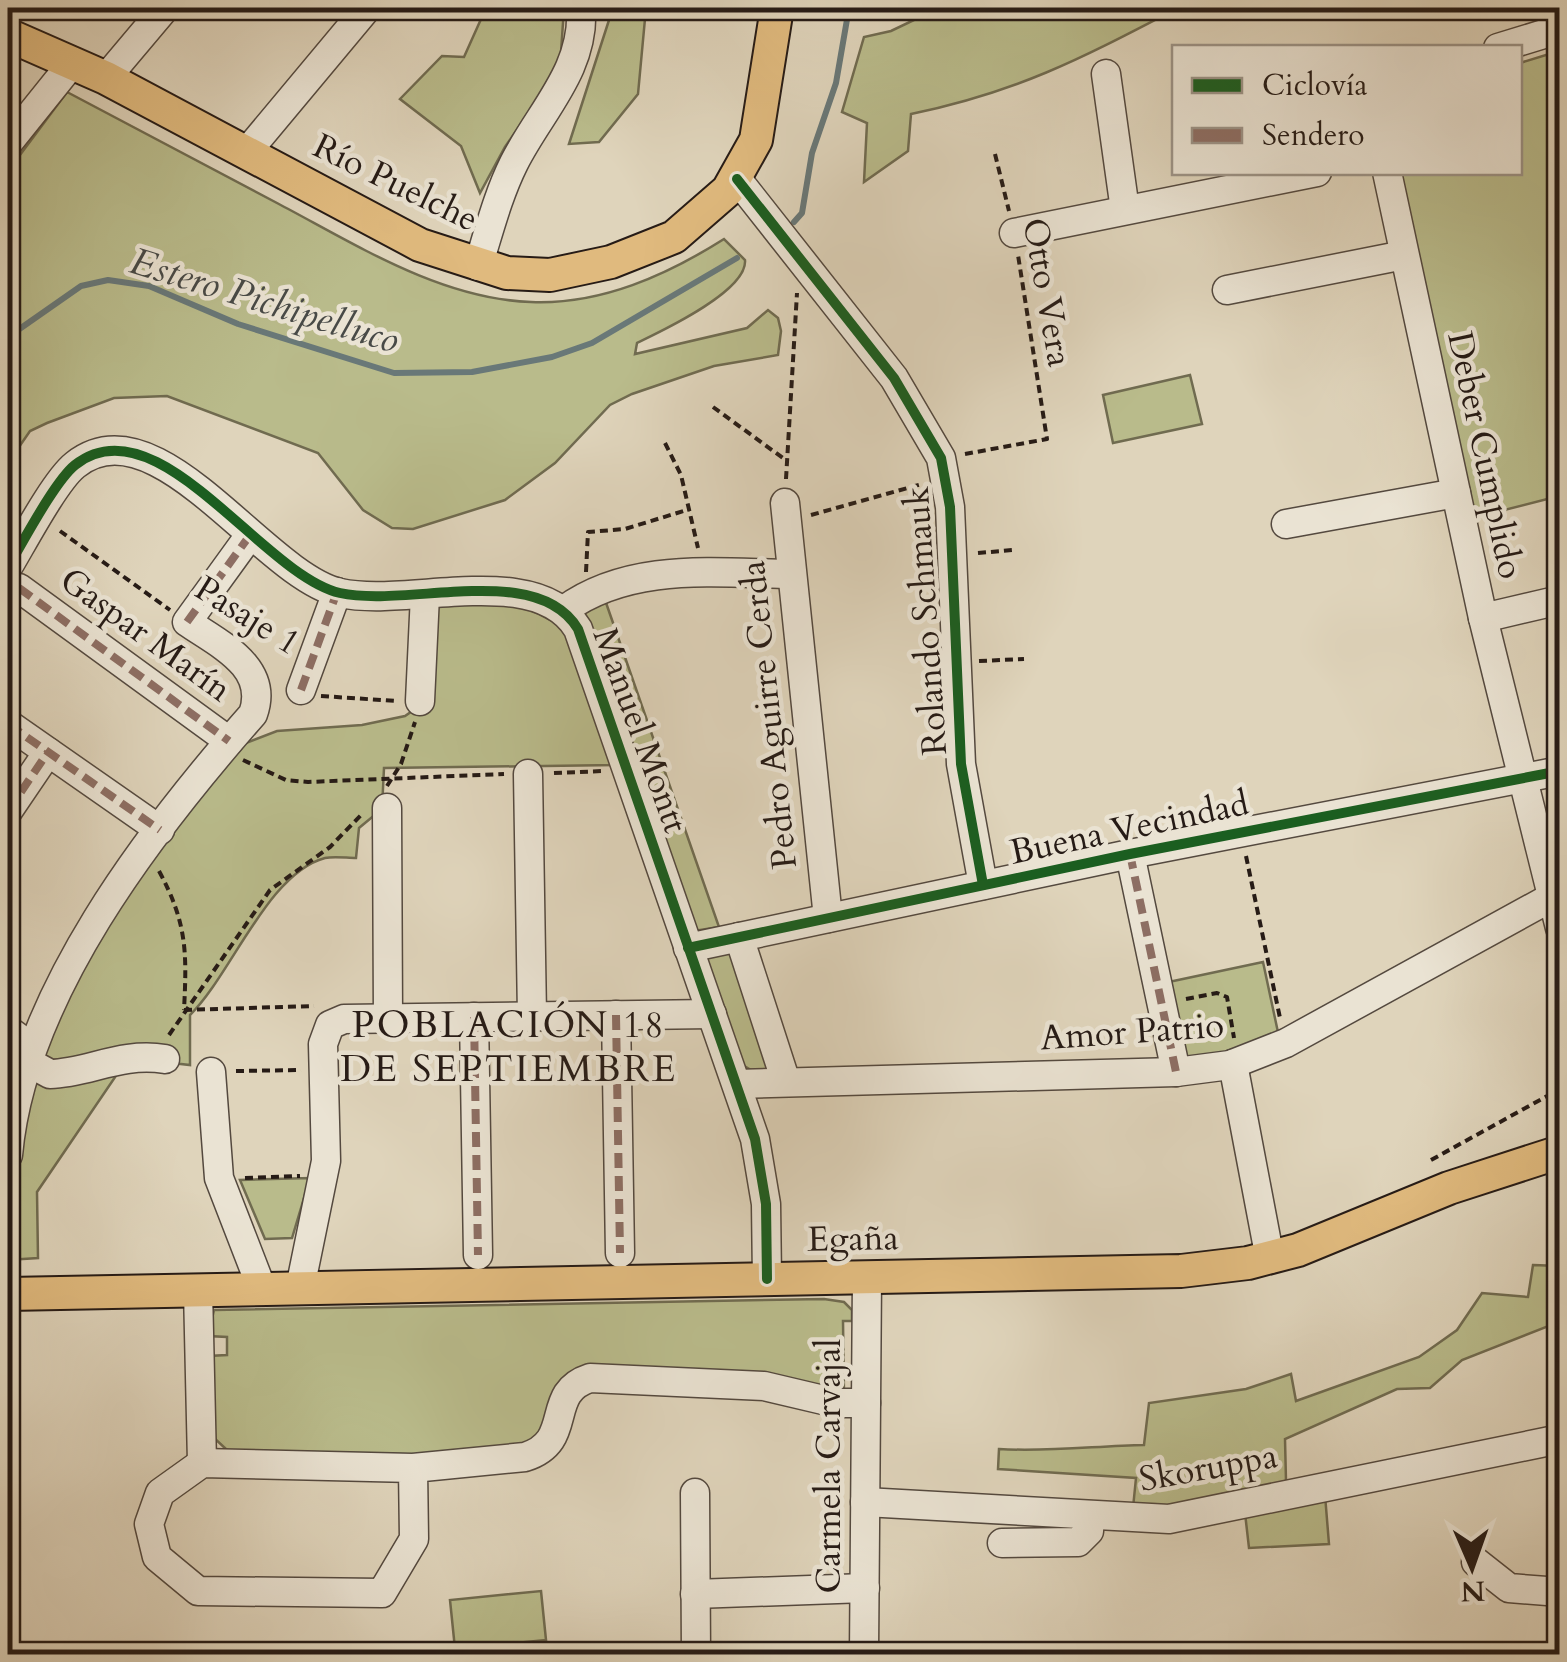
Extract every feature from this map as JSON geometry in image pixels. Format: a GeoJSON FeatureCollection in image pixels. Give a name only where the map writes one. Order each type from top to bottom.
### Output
{"type":"FeatureCollection","features":[{"type":"Feature","properties":{"kind":"main road","name":"Río Puelche"},"geometry":{"type":"LineString","coordinates":[[13,38],[106,78],[398,234],[478,266],[536,276],[611,262],[686,230],[737,180],[756,140],[778,8]]}},
{"type":"Feature","properties":{"kind":"main road","name":"Egaña"},"geometry":{"type":"LineString","coordinates":[[8,1294],[1148,1273],[1270,1258],[1449,1188],[1560,1152]]}},
{"type":"Feature","properties":{"kind":"street"},"geometry":{"type":"LineString","coordinates":[[106,78],[165,8]]}},
{"type":"Feature","properties":{"kind":"street"},"geometry":{"type":"LineString","coordinates":[[246,153],[367,8]]}},
{"type":"Feature","properties":{"kind":"street"},"geometry":{"type":"LineString","coordinates":[[478,266],[507,178],[567,75],[580,32],[581,8]]}},
{"type":"Feature","properties":{"kind":"street"},"geometry":{"type":"LineString","coordinates":[[1508,45],[1560,29]]}},
{"type":"Feature","properties":{"kind":"street"},"geometry":{"type":"LineString","coordinates":[[8,144],[73,62]]}},
{"type":"Feature","properties":{"kind":"street"},"geometry":{"type":"LineString","coordinates":[[1106,74],[1125,210]]}},
{"type":"Feature","properties":{"kind":"street","name":"Deber Cumplido"},"geometry":{"type":"LineString","coordinates":[[1387,175],[1483,618],[1560,928]]}},
{"type":"Feature","properties":{"kind":"street"},"geometry":{"type":"LineString","coordinates":[[1014,233],[1275,177]]}},
{"type":"Feature","properties":{"kind":"street","name":"Rolando Schmauk"},"geometry":{"type":"LineString","coordinates":[[737,180],[798,262],[894,378],[943,467],[953,555],[959,740],[982,885]]}},
{"type":"Feature","properties":{"kind":"street"},"geometry":{"type":"LineString","coordinates":[[1226,290],[1404,255]]}},
{"type":"Feature","properties":{"kind":"street","name":"Manuel Montt"},"geometry":{"type":"LineString","coordinates":[[13,577],[73,467],[113,451],[158,459],[250,535],[314,582],[337,592],[425,596],[516,592],[549,600],[564,610],[584,647],[737,1084],[761,1168],[768,1240],[767,1279]]}},
{"type":"Feature","properties":{"kind":"street"},"geometry":{"type":"LineString","coordinates":[[1286,524],[1456,493]]}},
{"type":"Feature","properties":{"kind":"street","name":"Pedro Aguirre Cerda"},"geometry":{"type":"LineString","coordinates":[[785,512],[828,918]]}},
{"type":"Feature","properties":{"kind":"street"},"geometry":{"type":"LineString","coordinates":[[187,622],[250,535]]}},
{"type":"Feature","properties":{"kind":"street"},"geometry":{"type":"LineString","coordinates":[[564,610],[589,594],[645,576],[703,572],[791,574]]}},
{"type":"Feature","properties":{"kind":"street","name":"Gaspar Marín"},"geometry":{"type":"LineString","coordinates":[[13,577],[227,744]]}},
{"type":"Feature","properties":{"kind":"street"},"geometry":{"type":"LineString","coordinates":[[300,690],[337,592]]}},
{"type":"Feature","properties":{"kind":"street"},"geometry":{"type":"LineString","coordinates":[[420,701],[425,596]]}},
{"type":"Feature","properties":{"kind":"street"},"geometry":{"type":"LineString","coordinates":[[1483,618],[1560,600]]}},
{"type":"Feature","properties":{"kind":"street","name":"Pasaje 1"},"geometry":{"type":"LineString","coordinates":[[187,622],[243,661],[254,680],[258,701],[253,714],[227,744]]}},
{"type":"Feature","properties":{"kind":"street"},"geometry":{"type":"LineString","coordinates":[[8,724],[154,839]]}},
{"type":"Feature","properties":{"kind":"street"},"geometry":{"type":"LineString","coordinates":[[8,1141],[21,1046],[154,839],[227,744]]}},
{"type":"Feature","properties":{"kind":"street"},"geometry":{"type":"LineString","coordinates":[[8,811],[48,752]]}},
{"type":"Feature","properties":{"kind":"street","name":"Buena Vecindad"},"geometry":{"type":"LineString","coordinates":[[688,948],[1130,854],[1560,771]]}},
{"type":"Feature","properties":{"kind":"street"},"geometry":{"type":"LineString","coordinates":[[528,774],[532,1016]]}},
{"type":"Feature","properties":{"kind":"street"},"geometry":{"type":"LineString","coordinates":[[380,801],[388,1018]]}},
{"type":"Feature","properties":{"kind":"street"},"geometry":{"type":"LineString","coordinates":[[1130,854],[1176,1072]]}},
{"type":"Feature","properties":{"kind":"street","name":"Amor Patrio"},"geometry":{"type":"LineString","coordinates":[[737,1084],[1176,1072],[1230,1054],[1286,1043],[1552,897]]}},
{"type":"Feature","properties":{"kind":"street"},"geometry":{"type":"LineString","coordinates":[[740,936],[786,1082]]}},
{"type":"Feature","properties":{"kind":"street"},"geometry":{"type":"LineString","coordinates":[[300,1288],[326,1161],[325,1032],[330,1024],[344,1019],[712,1014]]}},
{"type":"Feature","properties":{"kind":"street"},"geometry":{"type":"LineString","coordinates":[[616,1015],[620,1253]]}},
{"type":"Feature","properties":{"kind":"street"},"geometry":{"type":"LineString","coordinates":[[474,1017],[478,1255]]}},
{"type":"Feature","properties":{"kind":"street"},"geometry":{"type":"LineString","coordinates":[[21,1046],[50,1074],[94,1063],[148,1056],[164,1059]]}},
{"type":"Feature","properties":{"kind":"street"},"geometry":{"type":"LineString","coordinates":[[1230,1054],[1270,1258]]}},
{"type":"Feature","properties":{"kind":"street"},"geometry":{"type":"LineString","coordinates":[[212,1072],[219,1178],[262,1289]]}},
{"type":"Feature","properties":{"kind":"street","name":"Carmela Carvajal"},"geometry":{"type":"LineString","coordinates":[[864,1654],[867,1277]]}},
{"type":"Feature","properties":{"kind":"street"},"geometry":{"type":"LineString","coordinates":[[198,1290],[202,1463]]}},
{"type":"Feature","properties":{"kind":"street"},"geometry":{"type":"LineString","coordinates":[[413,1468],[414,1539],[382,1593],[198,1591],[157,1557],[149,1524],[160,1493],[202,1463],[413,1468],[538,1453],[556,1437],[568,1390],[590,1378],[764,1386],[836,1403],[866,1403]]}},
{"type":"Feature","properties":{"kind":"street","name":"Skoruppa"},"geometry":{"type":"LineString","coordinates":[[865,1502],[1170,1520],[1560,1439]]}},
{"type":"Feature","properties":{"kind":"street"},"geometry":{"type":"LineString","coordinates":[[695,1493],[696,1654]]}},
{"type":"Feature","properties":{"kind":"street"},"geometry":{"type":"LineString","coordinates":[[1002,1543],[1078,1542],[1089,1532],[1090,1516]]}},
{"type":"Feature","properties":{"kind":"street"},"geometry":{"type":"LineString","coordinates":[[1476,1562],[1509,1588],[1560,1592]]}},
{"type":"Feature","properties":{"kind":"street"},"geometry":{"type":"LineString","coordinates":[[695,1594],[864,1588]]}},
{"type":"Feature","properties":{"kind":"path"},"geometry":{"type":"LineString","coordinates":[[798,262],[785,512],[840,510],[943,467]]}},
{"type":"Feature","properties":{"kind":"path"},"geometry":{"type":"LineString","coordinates":[[713,407],[788,461]]}},
{"type":"Feature","properties":{"kind":"path"},"geometry":{"type":"LineString","coordinates":[[665,443],[681,475],[703,572]]}},
{"type":"Feature","properties":{"kind":"path"},"geometry":{"type":"LineString","coordinates":[[586,574],[588,532],[625,530],[690,510]]}},
{"type":"Feature","properties":{"kind":"path"},"geometry":{"type":"LineString","coordinates":[[953,555],[1013,550]]}},
{"type":"Feature","properties":{"kind":"path"},"geometry":{"type":"LineString","coordinates":[[1001,660],[1024,659]]}},
{"type":"Feature","properties":{"kind":"path"},"geometry":{"type":"LineString","coordinates":[[184,1010],[270,890],[330,847],[380,801],[394,778],[420,701]]}},
{"type":"Feature","properties":{"kind":"path"},"geometry":{"type":"LineString","coordinates":[[227,744],[260,770],[286,780],[394,778]]}},
{"type":"Feature","properties":{"kind":"path"},"geometry":{"type":"LineString","coordinates":[[1240,832],[1286,1043]]}},
{"type":"Feature","properties":{"kind":"path"},"geometry":{"type":"LineString","coordinates":[[154,839],[182,919],[184,1010]]}},
{"type":"Feature","properties":{"kind":"path"},"geometry":{"type":"LineString","coordinates":[[1162,1003],[1217,993],[1227,996],[1235,1033],[1230,1054]]}},
{"type":"Feature","properties":{"kind":"path"},"geometry":{"type":"LineString","coordinates":[[184,1010],[314,1006]]}},
{"type":"Feature","properties":{"kind":"path"},"geometry":{"type":"LineString","coordinates":[[212,1072],[324,1069]]}},
{"type":"Feature","properties":{"kind":"path"},"geometry":{"type":"LineString","coordinates":[[1432,1160],[1560,1089]]}},
{"type":"Feature","properties":{"kind":"path"},"geometry":{"type":"LineString","coordinates":[[234,1178],[315,1176]]}},
{"type":"Feature","properties":{"kind":"green space"},"geometry":{"type":"Polygon","coordinates":[[[486,8],[564,8],[560,67],[505,147],[480,193],[461,146],[400,99],[442,56],[464,57],[486,8]]]}},
{"type":"Feature","properties":{"kind":"green space"},"geometry":{"type":"Polygon","coordinates":[[[606,8],[646,8],[638,94],[599,142],[569,144],[610,17],[606,8]]]}},
{"type":"Feature","properties":{"kind":"green space"},"geometry":{"type":"Polygon","coordinates":[[[939,8],[1178,8],[1049,72],[984,95],[911,114],[908,151],[864,182],[867,123],[842,112],[864,37],[891,31],[939,8]]]}},
{"type":"Feature","properties":{"kind":"green space"},"geometry":{"type":"Polygon","coordinates":[[[1559,51],[1559,496],[1473,518],[1397,175],[1522,175],[1522,62],[1559,51]]]}},
{"type":"Feature","properties":{"kind":"green space"},"geometry":{"type":"Polygon","coordinates":[[[67,92],[399,267],[497,299],[557,302],[608,293],[656,276],[724,239],[745,260],[733,284],[702,309],[637,343],[635,354],[747,328],[768,310],[778,318],[781,331],[778,355],[714,366],[632,394],[610,405],[555,463],[505,500],[413,529],[392,528],[363,510],[318,453],[167,396],[114,398],[47,423],[30,431],[8,463],[8,171],[67,92]]]}},
{"type":"Feature","properties":{"kind":"green space"},"geometry":{"type":"Polygon","coordinates":[[[1190,375],[1202,424],[1113,443],[1103,395],[1190,375]]]}},
{"type":"Feature","properties":{"kind":"green space"},"geometry":{"type":"Polygon","coordinates":[[[604,597],[719,927],[694,931],[580,611],[604,597]]]}},
{"type":"Feature","properties":{"kind":"green space"},"geometry":{"type":"Polygon","coordinates":[[[517,603],[564,627],[615,765],[384,768],[382,809],[359,828],[356,858],[325,858],[305,867],[268,904],[190,1015],[190,1065],[128,1058],[37,1192],[38,1258],[8,1260],[10,1190],[19,1122],[37,1050],[111,915],[238,746],[277,731],[362,725],[405,716],[425,702],[433,604],[517,603]]]}},
{"type":"Feature","properties":{"kind":"green space"},"geometry":{"type":"Polygon","coordinates":[[[730,950],[769,1073],[756,1073],[741,1064],[704,961],[706,956],[730,950]]]}},
{"type":"Feature","properties":{"kind":"green space"},"geometry":{"type":"Polygon","coordinates":[[[1263,962],[1279,1037],[1249,1050],[1180,1063],[1164,983],[1263,962]]]}},
{"type":"Feature","properties":{"kind":"green space"},"geometry":{"type":"Polygon","coordinates":[[[310,1178],[292,1238],[265,1239],[240,1180],[310,1178]]]}},
{"type":"Feature","properties":{"kind":"green space"},"geometry":{"type":"Polygon","coordinates":[[[1533,1265],[1559,1266],[1559,1322],[1462,1360],[1430,1388],[1397,1389],[1285,1439],[1286,1481],[1187,1506],[1133,1508],[1136,1478],[998,1469],[999,1449],[1144,1445],[1149,1403],[1246,1389],[1291,1374],[1296,1401],[1419,1357],[1457,1330],[1482,1293],[1528,1297],[1533,1265]]]}},
{"type":"Feature","properties":{"kind":"green space"},"geometry":{"type":"Polygon","coordinates":[[[824,1299],[844,1302],[852,1310],[852,1321],[843,1321],[844,1394],[599,1371],[549,1437],[484,1456],[227,1450],[213,1437],[208,1356],[227,1355],[227,1337],[208,1336],[214,1310],[824,1299]]]}},
{"type":"Feature","properties":{"kind":"green space"},"geometry":{"type":"Polygon","coordinates":[[[1325,1495],[1329,1544],[1249,1548],[1245,1513],[1325,1495]]]}},
{"type":"Feature","properties":{"kind":"green space"},"geometry":{"type":"Polygon","coordinates":[[[541,1591],[546,1640],[455,1649],[450,1600],[541,1591]]]}},
{"type":"Feature","properties":{"kind":"waterway","name":"Estero Pichipelluco"},"geometry":{"type":"LineString","coordinates":[[794,222],[802,213],[812,153],[836,83],[849,8]]}},
{"type":"Feature","properties":{"kind":"waterway","name":"Estero Pichipelluco"},"geometry":{"type":"LineString","coordinates":[[8,337],[81,286],[108,280],[149,286],[238,324],[394,373],[472,372],[552,357],[592,343],[737,258]]}},
{"type":"Feature","properties":{"kind":"marked path"},"geometry":{"type":"LineString","coordinates":[[187,622],[250,535]]}},
{"type":"Feature","properties":{"kind":"marked path"},"geometry":{"type":"LineString","coordinates":[[19,588],[229,741]]}},
{"type":"Feature","properties":{"kind":"marked path"},"geometry":{"type":"LineString","coordinates":[[301,690],[337,592]]}},
{"type":"Feature","properties":{"kind":"marked path"},"geometry":{"type":"LineString","coordinates":[[8,724],[160,830]]}},
{"type":"Feature","properties":{"kind":"marked path"},"geometry":{"type":"LineString","coordinates":[[8,811],[48,752]]}},
{"type":"Feature","properties":{"kind":"marked path"},"geometry":{"type":"LineString","coordinates":[[1130,854],[1176,1072]]}},
{"type":"Feature","properties":{"kind":"marked path"},"geometry":{"type":"LineString","coordinates":[[616,1015],[620,1253]]}},
{"type":"Feature","properties":{"kind":"marked path"},"geometry":{"type":"LineString","coordinates":[[474,1017],[478,1255]]}},
{"type":"Feature","properties":{"kind":"cycle path"},"geometry":{"type":"LineString","coordinates":[[737,179],[894,378],[941,458],[950,507],[961,764],[983,885]]}},
{"type":"Feature","properties":{"kind":"cycle path"},"geometry":{"type":"LineString","coordinates":[[8,567],[67,473],[75,465],[107,451],[140,455],[174,472],[277,556],[310,580],[340,593],[368,596],[503,592],[533,597],[559,609],[578,629],[755,1139],[766,1204],[767,1279]]}},
{"type":"Feature","properties":{"kind":"cycle path"},"geometry":{"type":"LineString","coordinates":[[688,948],[1130,854],[1560,771]]}},
{"type":"Feature","properties":{"kind":"district","name":"POBLACIÓN 18 DE SEPTIEMBRE"},"geometry":{"type":"Point","coordinates":[509,1046]}}]}
